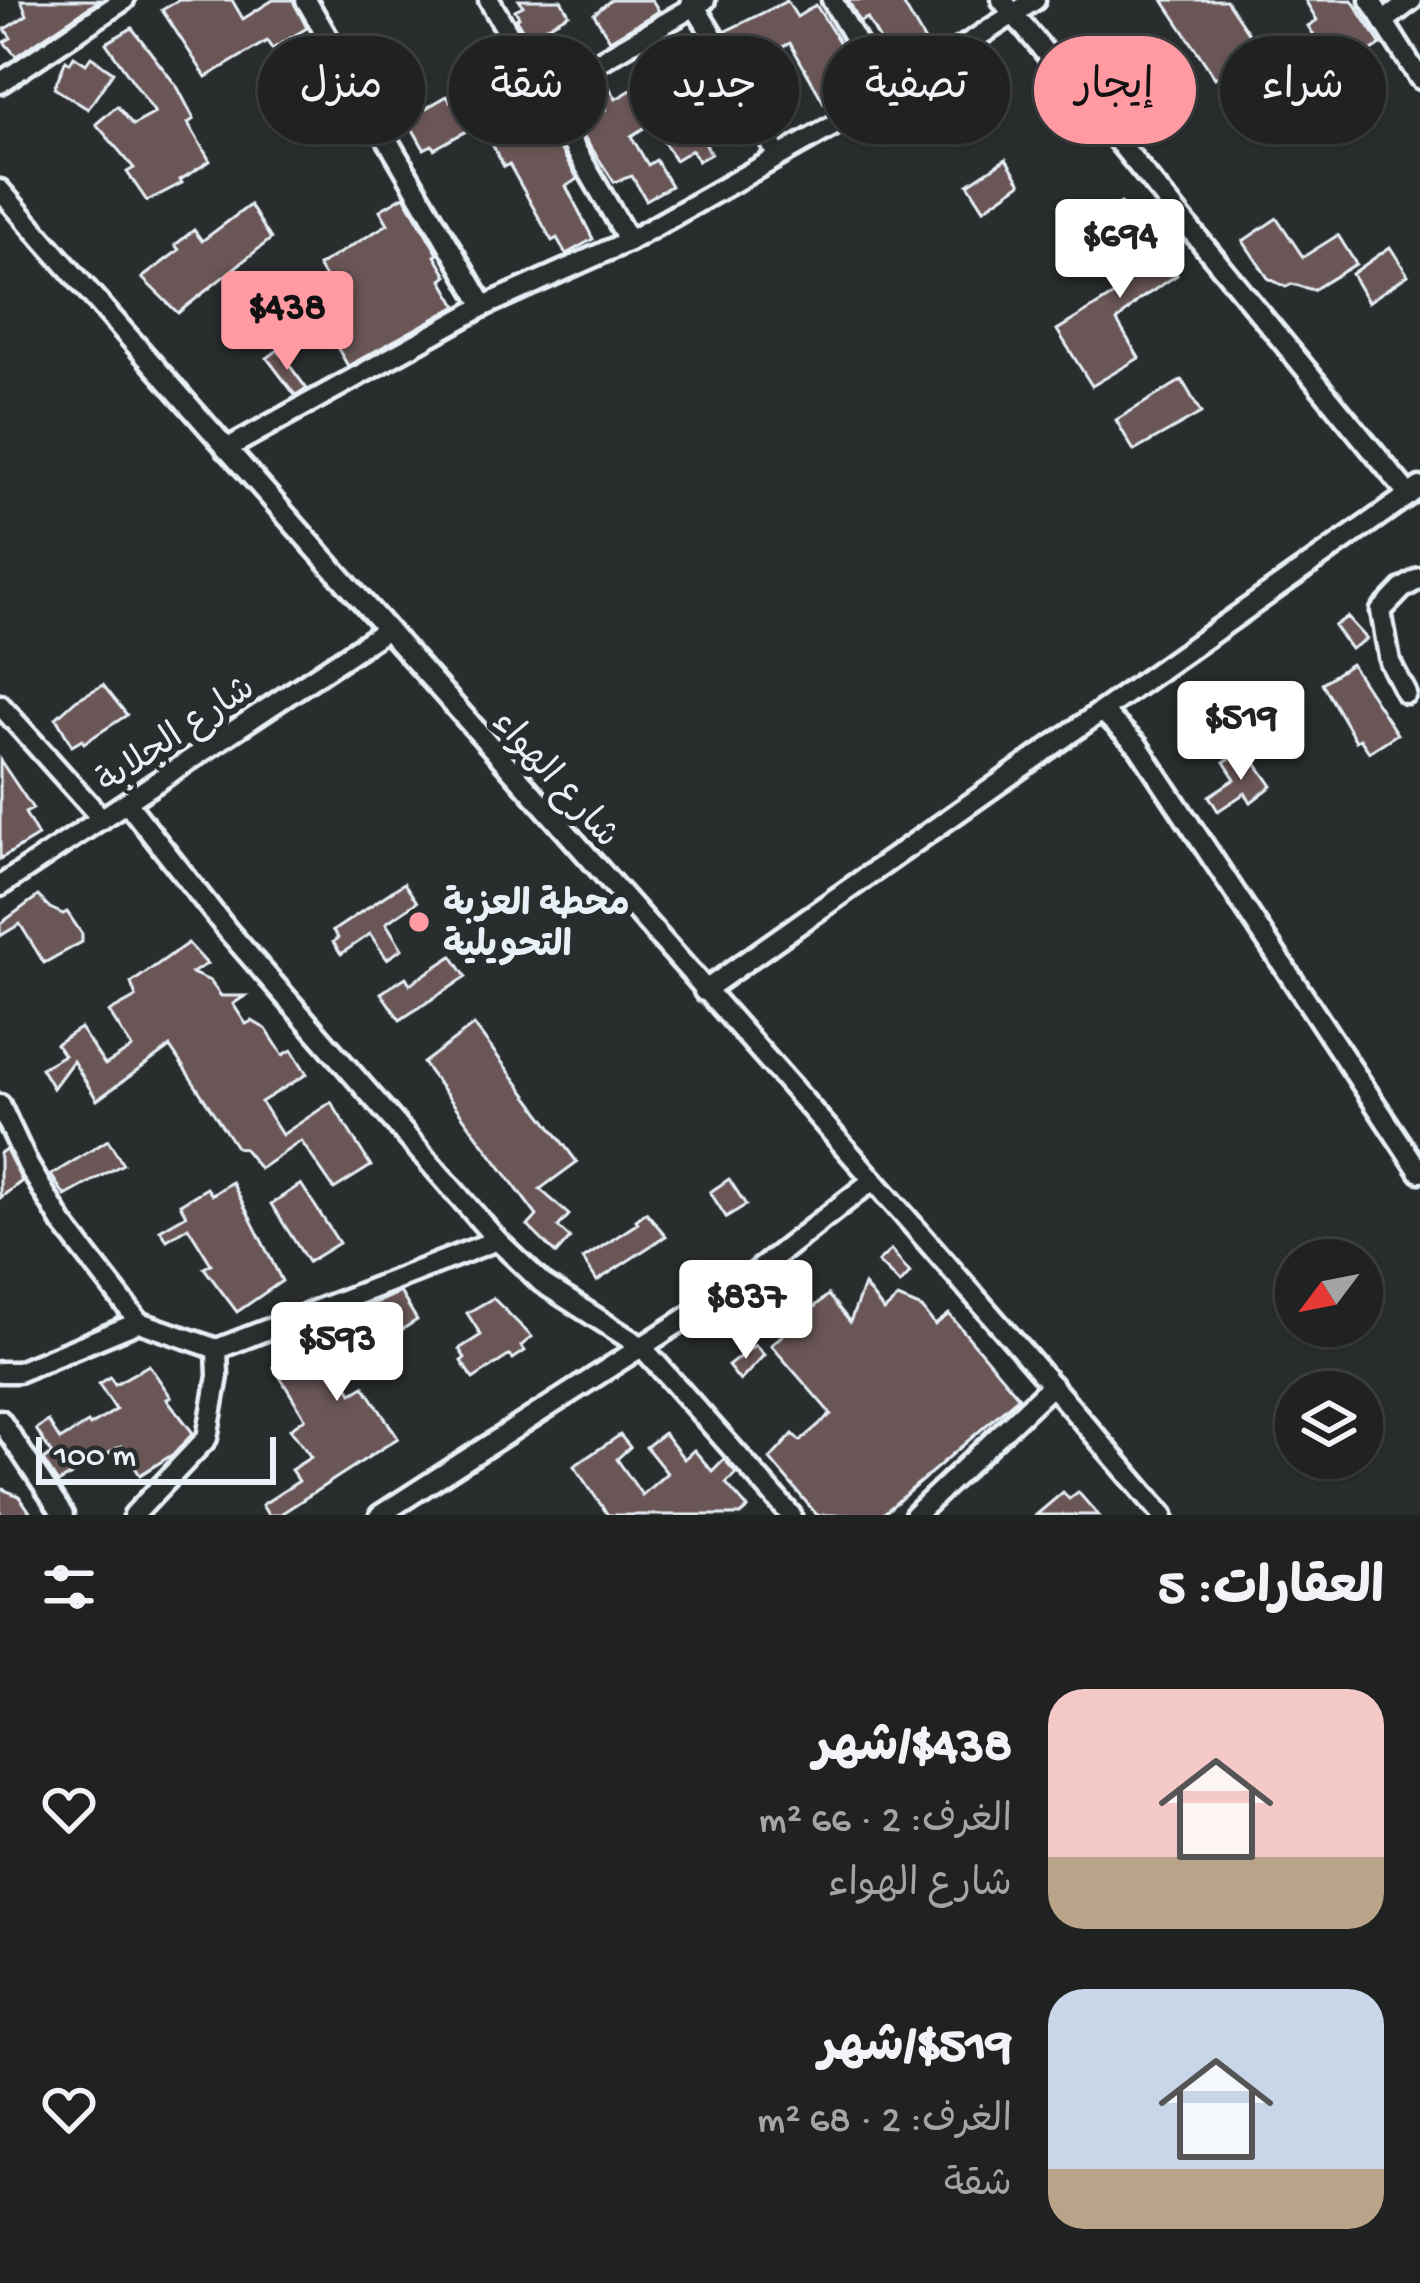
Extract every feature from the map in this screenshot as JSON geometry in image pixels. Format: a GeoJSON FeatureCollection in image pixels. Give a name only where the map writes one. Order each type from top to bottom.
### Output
{"type":"FeatureCollection","features":[{"type":"Feature","properties":{"kind":"street"},"geometry":{"type":"LineString","coordinates":[[0,83],[124,0]]}},
{"type":"Feature","properties":{"kind":"street"},"geometry":{"type":"LineString","coordinates":[[306,0],[484,306]]}},
{"type":"Feature","properties":{"kind":"street"},"geometry":{"type":"LineString","coordinates":[[489,0],[510,36]]}},
{"type":"Feature","properties":{"kind":"street"},"geometry":{"type":"LineString","coordinates":[[832,0],[853,36]]}},
{"type":"Feature","properties":{"kind":"street"},"geometry":{"type":"LineString","coordinates":[[967,36],[1006,7],[1035,0]]}},
{"type":"Feature","properties":{"kind":"street"},"geometry":{"type":"LineString","coordinates":[[1370,0],[1420,79]]}},
{"type":"Feature","properties":{"kind":"street"},"geometry":{"type":"LineString","coordinates":[[1383,22],[1412,0]]}},
{"type":"Feature","properties":{"kind":"street"},"geometry":{"type":"LineString","coordinates":[[606,56],[697,2],[777,155]]}},
{"type":"Feature","properties":{"kind":"street"},"geometry":{"type":"LineString","coordinates":[[704,991],[1414,491],[1006,7]]}},
{"type":"Feature","properties":{"kind":"street"},"geometry":{"type":"LineString","coordinates":[[226,449],[484,306],[628,241],[823,130]]}},
{"type":"Feature","properties":{"kind":"street"},"geometry":{"type":"LineString","coordinates":[[572,144],[628,241]]}},
{"type":"Feature","properties":{"kind":"street","name":"شارع الهواء"},"geometry":{"type":"LineString","coordinates":[[0,190],[1163,1515]]}},
{"type":"Feature","properties":{"kind":"street"},"geometry":{"type":"LineString","coordinates":[[1406,693],[1390,662],[1381,611],[1420,578]]}},
{"type":"Feature","properties":{"kind":"street","name":"شارع الجلابة"},"geometry":{"type":"LineString","coordinates":[[0,886],[384,631]]}},
{"type":"Feature","properties":{"kind":"street"},"geometry":{"type":"LineString","coordinates":[[2,710],[102,820]]}},
{"type":"Feature","properties":{"kind":"street"},"geometry":{"type":"LineString","coordinates":[[1102,711],[1138,746],[1417,1161]]}},
{"type":"Feature","properties":{"kind":"street"},"geometry":{"type":"LineString","coordinates":[[128,804],[228,932],[497,1240],[542,1283],[642,1347],[791,1515]]}},
{"type":"Feature","properties":{"kind":"street"},"geometry":{"type":"LineString","coordinates":[[0,1105],[63,1224],[139,1322],[217,1349],[497,1240]]}},
{"type":"Feature","properties":{"kind":"street"},"geometry":{"type":"LineString","coordinates":[[388,1513],[747,1280],[873,1180]]}},
{"type":"Feature","properties":{"kind":"street"},"geometry":{"type":"LineString","coordinates":[[0,1372],[18,1372],[139,1322]]}},
{"type":"Feature","properties":{"kind":"street"},"geometry":{"type":"LineString","coordinates":[[134,1515],[207,1438],[218,1376],[217,1349]]}},
{"type":"Feature","properties":{"kind":"street"},"geometry":{"type":"LineString","coordinates":[[915,1515],[1052,1385]]}},
{"type":"Feature","properties":{"kind":"street"},"geometry":{"type":"LineString","coordinates":[[0,1420],[63,1515]]}},
{"type":"Feature","properties":{"kind":"building"},"geometry":{"type":"Polygon","coordinates":[[[21,0],[100,0],[16,56],[4,42],[11,38],[5,29],[27,15],[21,0]]]}},
{"type":"Feature","properties":{"kind":"building"},"geometry":{"type":"Polygon","coordinates":[[[179,0],[232,0],[243,19],[273,0],[293,0],[307,28],[294,36],[258,36],[258,46],[206,77],[162,10],[179,0]]]}},
{"type":"Feature","properties":{"kind":"building"},"geometry":{"type":"Polygon","coordinates":[[[519,0],[561,0],[569,14],[526,36],[515,10],[523,6],[519,0]]]}},
{"type":"Feature","properties":{"kind":"building"},"geometry":{"type":"Polygon","coordinates":[[[611,0],[652,0],[659,11],[610,40],[594,14],[611,0]]]}},
{"type":"Feature","properties":{"kind":"building"},"geometry":{"type":"Polygon","coordinates":[[[848,0],[901,0],[922,36],[877,36],[867,18],[860,22],[848,0]]]}},
{"type":"Feature","properties":{"kind":"building"},"geometry":{"type":"Polygon","coordinates":[[[1163,0],[1226,0],[1250,36],[1220,36],[1220,75],[1215,78],[1196,50],[1196,36],[1187,36],[1163,0]]]}},
{"type":"Feature","properties":{"kind":"building"},"geometry":{"type":"Polygon","coordinates":[[[1305,0],[1352,0],[1375,36],[1314,36],[1308,26],[1317,20],[1305,0]]]}},
{"type":"Feature","properties":{"kind":"building"},"geometry":{"type":"Polygon","coordinates":[[[787,1],[797,17],[816,5],[835,36],[823,36],[823,101],[799,59],[799,36],[729,36],[726,31],[787,1]]]}},
{"type":"Feature","properties":{"kind":"building"},"geometry":{"type":"Polygon","coordinates":[[[132,28],[178,88],[194,119],[188,123],[210,161],[147,201],[127,172],[134,168],[96,124],[117,106],[133,125],[155,113],[106,43],[132,28]]]}},
{"type":"Feature","properties":{"kind":"building"},"geometry":{"type":"Polygon","coordinates":[[[74,56],[86,64],[91,57],[113,72],[88,109],[54,88],[66,60],[70,63],[74,56]]]}},
{"type":"Feature","properties":{"kind":"building"},"geometry":{"type":"Polygon","coordinates":[[[606,86],[616,99],[630,91],[630,144],[636,144],[648,165],[656,160],[671,186],[646,200],[632,176],[614,182],[589,144],[606,144],[606,86]]]}},
{"type":"Feature","properties":{"kind":"building"},"geometry":{"type":"Polygon","coordinates":[[[447,96],[449,141],[424,149],[425,109],[447,96]]]}},
{"type":"Feature","properties":{"kind":"building"},"geometry":{"type":"Polygon","coordinates":[[[492,144],[557,144],[578,179],[566,186],[593,239],[566,254],[557,238],[552,241],[509,164],[504,167],[492,144]]]}},
{"type":"Feature","properties":{"kind":"building"},"geometry":{"type":"Polygon","coordinates":[[[665,144],[706,144],[711,154],[698,161],[692,150],[675,160],[665,144]]]}},
{"type":"Feature","properties":{"kind":"building"},"geometry":{"type":"Polygon","coordinates":[[[1006,159],[1021,183],[984,209],[968,184],[1006,159]]]}},
{"type":"Feature","properties":{"kind":"building"},"geometry":{"type":"Polygon","coordinates":[[[404,196],[438,254],[447,276],[442,280],[457,306],[348,366],[324,325],[334,318],[316,287],[327,281],[318,266],[388,224],[380,210],[404,196]]]}},
{"type":"Feature","properties":{"kind":"building"},"geometry":{"type":"Polygon","coordinates":[[[1121,203],[1134,227],[1147,218],[1181,263],[1173,269],[1177,275],[1117,321],[1139,358],[1092,386],[1057,330],[1112,296],[1140,271],[1103,214],[1121,203]]]}},
{"type":"Feature","properties":{"kind":"building"},"geometry":{"type":"Polygon","coordinates":[[[250,205],[271,239],[178,313],[142,278],[179,250],[175,245],[194,230],[202,241],[250,205]]]}},
{"type":"Feature","properties":{"kind":"building"},"geometry":{"type":"Polygon","coordinates":[[[1277,218],[1303,257],[1338,235],[1356,264],[1313,290],[1292,284],[1286,287],[1268,278],[1243,241],[1277,218]]]}},
{"type":"Feature","properties":{"kind":"building"},"geometry":{"type":"Polygon","coordinates":[[[1390,247],[1408,275],[1368,302],[1352,274],[1390,247]]]}},
{"type":"Feature","properties":{"kind":"building"},"geometry":{"type":"Polygon","coordinates":[[[278,350],[307,389],[295,395],[267,358],[278,350]]]}},
{"type":"Feature","properties":{"kind":"building"},"geometry":{"type":"Polygon","coordinates":[[[1182,380],[1201,413],[1134,451],[1116,420],[1182,380]]]}},
{"type":"Feature","properties":{"kind":"building"},"geometry":{"type":"Polygon","coordinates":[[[1347,617],[1367,639],[1351,649],[1334,626],[1347,617]]]}},
{"type":"Feature","properties":{"kind":"building"},"geometry":{"type":"Polygon","coordinates":[[[1351,664],[1397,734],[1369,752],[1360,739],[1356,741],[1322,683],[1351,664]]]}},
{"type":"Feature","properties":{"kind":"building"},"geometry":{"type":"Polygon","coordinates":[[[103,685],[127,715],[72,746],[56,718],[103,685]]]}},
{"type":"Feature","properties":{"kind":"building"},"geometry":{"type":"Polygon","coordinates":[[[1235,755],[1240,763],[1251,756],[1272,786],[1251,802],[1245,793],[1218,811],[1209,796],[1235,779],[1224,762],[1235,755]]]}},
{"type":"Feature","properties":{"kind":"building"},"geometry":{"type":"Polygon","coordinates":[[[0,760],[33,809],[25,813],[38,836],[0,859],[0,760]]]}},
{"type":"Feature","properties":{"kind":"building"},"geometry":{"type":"Polygon","coordinates":[[[404,883],[417,902],[386,923],[402,949],[387,959],[370,934],[341,954],[333,942],[338,938],[333,931],[404,883]]]}},
{"type":"Feature","properties":{"kind":"building"},"geometry":{"type":"Polygon","coordinates":[[[38,896],[50,908],[67,912],[82,934],[82,942],[44,963],[20,924],[0,936],[0,924],[38,896]]]}},
{"type":"Feature","properties":{"kind":"building"},"geometry":{"type":"Polygon","coordinates":[[[188,943],[207,964],[192,973],[210,981],[221,996],[245,996],[233,1004],[246,1024],[252,1021],[266,1029],[283,1055],[292,1050],[307,1074],[261,1102],[282,1135],[331,1102],[371,1166],[334,1189],[301,1141],[260,1169],[244,1149],[236,1147],[170,1047],[97,1100],[73,1061],[53,1088],[41,1068],[64,1055],[56,1044],[80,1028],[105,1065],[132,1048],[109,1012],[136,997],[131,983],[188,943]]]}},
{"type":"Feature","properties":{"kind":"building"},"geometry":{"type":"Polygon","coordinates":[[[452,956],[466,977],[400,1020],[381,993],[406,977],[410,984],[452,956]]]}},
{"type":"Feature","properties":{"kind":"building"},"geometry":{"type":"Polygon","coordinates":[[[474,1025],[577,1162],[540,1189],[569,1215],[558,1227],[570,1238],[556,1254],[528,1226],[537,1216],[423,1063],[474,1025]]]}},
{"type":"Feature","properties":{"kind":"building"},"geometry":{"type":"Polygon","coordinates":[[[108,1140],[123,1164],[65,1196],[51,1175],[108,1140]]]}},
{"type":"Feature","properties":{"kind":"building"},"geometry":{"type":"Polygon","coordinates":[[[6,1149],[22,1181],[0,1198],[0,1153],[6,1149]]]}},
{"type":"Feature","properties":{"kind":"building"},"geometry":{"type":"Polygon","coordinates":[[[729,1179],[746,1205],[726,1217],[710,1192],[729,1179]]]}},
{"type":"Feature","properties":{"kind":"building"},"geometry":{"type":"Polygon","coordinates":[[[232,1182],[282,1281],[237,1312],[204,1268],[211,1264],[188,1227],[167,1240],[160,1230],[186,1215],[180,1204],[207,1188],[212,1195],[232,1182]]]}},
{"type":"Feature","properties":{"kind":"building"},"geometry":{"type":"Polygon","coordinates":[[[301,1184],[339,1243],[308,1262],[271,1204],[301,1184]]]}},
{"type":"Feature","properties":{"kind":"building"},"geometry":{"type":"Polygon","coordinates":[[[646,1212],[666,1236],[597,1281],[583,1259],[638,1223],[646,1212]]]}},
{"type":"Feature","properties":{"kind":"building"},"geometry":{"type":"Polygon","coordinates":[[[891,1250],[910,1273],[900,1284],[878,1262],[891,1250]]]}},
{"type":"Feature","properties":{"kind":"building"},"geometry":{"type":"Polygon","coordinates":[[[864,1285],[884,1311],[898,1298],[922,1308],[935,1325],[949,1314],[1019,1397],[882,1515],[817,1515],[770,1459],[793,1434],[800,1441],[831,1414],[771,1345],[828,1295],[850,1322],[864,1285]]]}},
{"type":"Feature","properties":{"kind":"building"},"geometry":{"type":"Polygon","coordinates":[[[400,1292],[417,1320],[339,1370],[352,1393],[364,1386],[398,1438],[279,1515],[268,1515],[262,1505],[299,1481],[291,1470],[311,1457],[290,1429],[305,1418],[274,1367],[332,1334],[341,1348],[363,1334],[356,1322],[364,1317],[360,1310],[400,1292]]]}},
{"type":"Feature","properties":{"kind":"building"},"geometry":{"type":"Polygon","coordinates":[[[493,1298],[532,1337],[521,1346],[525,1351],[473,1379],[459,1349],[481,1335],[467,1313],[493,1298]]]}},
{"type":"Feature","properties":{"kind":"building"},"geometry":{"type":"Polygon","coordinates":[[[755,1345],[764,1355],[740,1381],[728,1366],[755,1345]]]}},
{"type":"Feature","properties":{"kind":"building"},"geometry":{"type":"Polygon","coordinates":[[[149,1365],[193,1433],[175,1453],[140,1475],[121,1446],[58,1483],[43,1460],[52,1454],[36,1429],[48,1421],[60,1440],[90,1426],[116,1410],[99,1384],[110,1377],[115,1384],[149,1365]]]}},
{"type":"Feature","properties":{"kind":"building"},"geometry":{"type":"Polygon","coordinates":[[[664,1433],[684,1459],[694,1450],[712,1471],[724,1459],[736,1473],[726,1483],[748,1508],[740,1515],[608,1515],[574,1466],[620,1435],[630,1447],[617,1459],[642,1495],[667,1473],[646,1447],[664,1433]]]}},
{"type":"Feature","properties":{"kind":"building"},"geometry":{"type":"Polygon","coordinates":[[[0,1488],[19,1496],[32,1515],[0,1515],[0,1488]]]}},
{"type":"Feature","properties":{"kind":"building"},"geometry":{"type":"Polygon","coordinates":[[[1063,1492],[1069,1499],[1078,1492],[1098,1515],[1036,1515],[1063,1492]]]}},
{"type":"Feature","properties":{"kind":"place","name":"محطة العزبة التحويلية"},"geometry":{"type":"Point","coordinates":[419,922]}}]}
